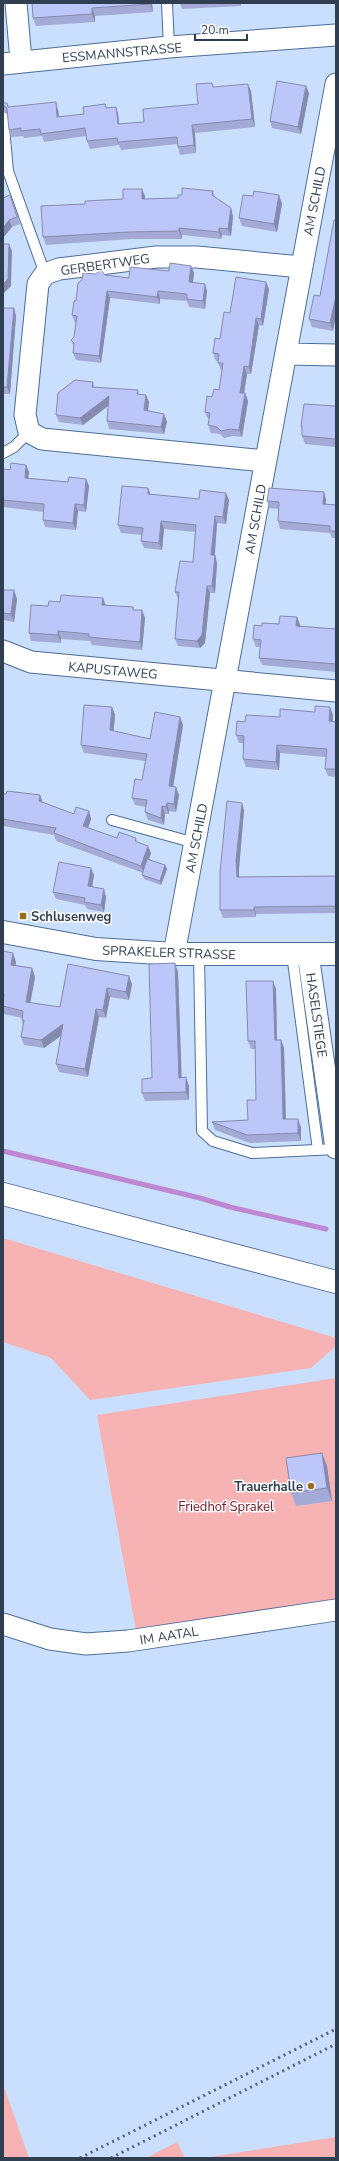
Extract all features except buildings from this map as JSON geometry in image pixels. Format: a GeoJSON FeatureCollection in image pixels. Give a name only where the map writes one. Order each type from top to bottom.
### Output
{"type":"FeatureCollection","features":[{"type":"Feature","properties":{"kind":"main road","name":"SPRAKELER STRASSE"},"geometry":{"type":"LineString","coordinates":[[3,932],[96,949],[174,954],[336,954]]}},
{"type":"Feature","properties":{"kind":"main road"},"geometry":{"type":"LineString","coordinates":[[3,1194],[332,1281]]}},
{"type":"Feature","properties":{"kind":"street"},"geometry":{"type":"LineString","coordinates":[[12,62],[16,3]]}},
{"type":"Feature","properties":{"kind":"street","name":"ESSMANNSTRASSE"},"geometry":{"type":"LineString","coordinates":[[12,62],[169,47],[336,35]]}},
{"type":"Feature","properties":{"kind":"street","name":"AM SCHILD"},"geometry":{"type":"LineString","coordinates":[[174,954],[336,84]]}},
{"type":"Feature","properties":{"kind":"street","name":"GERBERTWEG"},"geometry":{"type":"LineString","coordinates":[[29,432],[25,416],[38,284],[45,274],[59,269],[156,257],[197,257],[302,267]]}},
{"type":"Feature","properties":{"kind":"street"},"geometry":{"type":"LineString","coordinates":[[286,354],[336,355]]}},
{"type":"Feature","properties":{"kind":"street"},"geometry":{"type":"LineString","coordinates":[[29,432],[42,439],[265,461]]}},
{"type":"Feature","properties":{"kind":"street","name":"KAPUSTAWEG"},"geometry":{"type":"LineString","coordinates":[[3,650],[31,662],[336,691]]}},
{"type":"Feature","properties":{"kind":"street","name":"HASELSTIEGE"},"geometry":{"type":"LineString","coordinates":[[300,954],[332,1095],[330,1149]]}},
{"type":"Feature","properties":{"kind":"street","name":"IM AATAL"},"geometry":{"type":"LineString","coordinates":[[3,1624],[50,1640],[86,1644],[128,1642],[336,1610]]}},
{"type":"Feature","properties":{"kind":"lane"},"geometry":{"type":"LineString","coordinates":[[167,3],[169,47]]}},
{"type":"Feature","properties":{"kind":"lane"},"geometry":{"type":"LineString","coordinates":[[3,117],[8,171],[45,274]]}},
{"type":"Feature","properties":{"kind":"lane"},"geometry":{"type":"LineString","coordinates":[[3,453],[14,447],[29,432]]}},
{"type":"Feature","properties":{"kind":"lane"},"geometry":{"type":"LineString","coordinates":[[112,820],[195,843]]}},
{"type":"Feature","properties":{"kind":"lane"},"geometry":{"type":"LineString","coordinates":[[199,954],[202,1131],[213,1141],[252,1153],[330,1149],[300,954]]}},
{"type":"Feature","properties":{"kind":"green space"},"geometry":{"type":"Polygon","coordinates":[[[3,1238],[336,1338],[336,1346],[311,1368],[90,1400],[51,1358],[3,1342],[3,1238]]]}},
{"type":"Feature","properties":{"kind":"green space","name":"Friedhof Sprakel"},"geometry":{"type":"Polygon","coordinates":[[[336,1378],[336,1599],[136,1630],[97,1415],[336,1378]]]}},
{"type":"Feature","properties":{"kind":"green space"},"geometry":{"type":"Polygon","coordinates":[[[3,2084],[29,2158],[3,2158],[3,2084]]]}},
{"type":"Feature","properties":{"kind":"green space"},"geometry":{"type":"Polygon","coordinates":[[[336,2137],[336,2158],[204,2158],[336,2137]]]}},
{"type":"Feature","properties":{"kind":"green space"},"geometry":{"type":"Polygon","coordinates":[[[177,2142],[185,2158],[146,2158],[177,2142]]]}},
{"type":"Feature","properties":{"kind":"waterway"},"geometry":{"type":"LineString","coordinates":[[3,1151],[326,1229]]}},
{"type":"Feature","properties":{"kind":"railway"},"geometry":{"type":"LineString","coordinates":[[80,2158],[336,2029]]}},
{"type":"Feature","properties":{"kind":"railway"},"geometry":{"type":"LineString","coordinates":[[111,2158],[336,2044]]}},
{"type":"Feature","properties":{"kind":"place","name":"Schlusenweg"},"geometry":{"type":"Point","coordinates":[23,916]}},
{"type":"Feature","properties":{"kind":"place","name":"Trauerhalle"},"geometry":{"type":"Point","coordinates":[311,1486]}}]}
